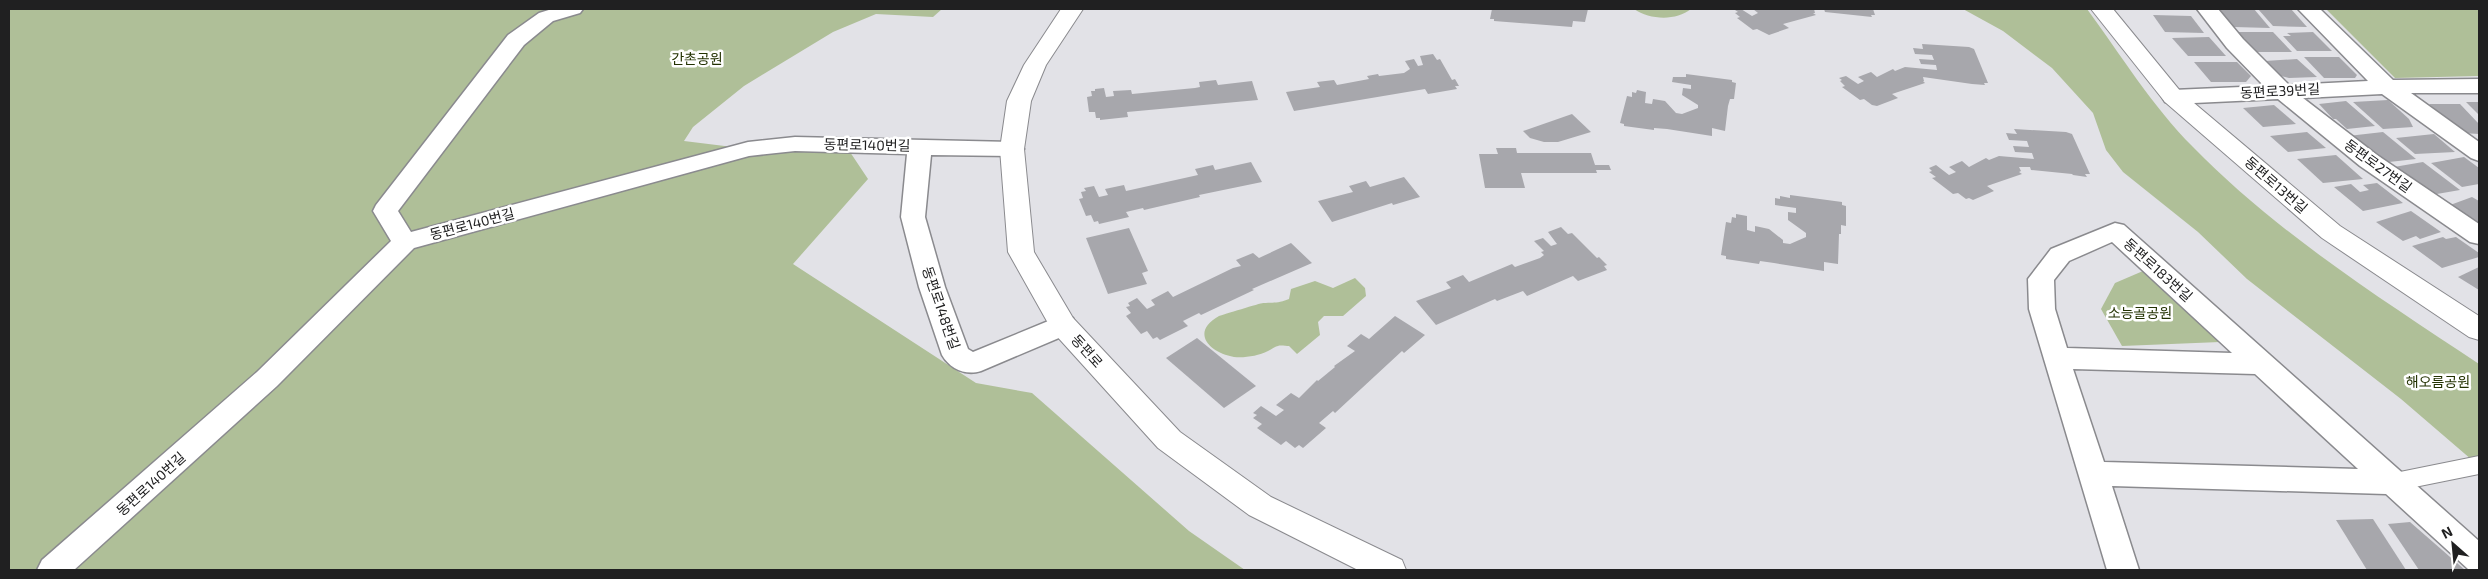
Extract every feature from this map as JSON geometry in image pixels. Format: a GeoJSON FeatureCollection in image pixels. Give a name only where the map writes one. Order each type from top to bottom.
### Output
{"type":"FeatureCollection","features":[{"type":"Feature","properties":{"kind":"street"},"geometry":{"type":"LineString","coordinates":[[406,242],[385,211],[516,40],[540,13],[573,9]]}},
{"type":"Feature","properties":{"kind":"street","name":"동편로"},"geometry":{"type":"LineString","coordinates":[[1072,9],[1035,65],[1019,101],[1012,149],[1021,252],[1063,325],[1169,440],[1260,506],[1313,534],[1390,570]]}},
{"type":"Feature","properties":{"kind":"street","name":"동편로13번길"},"geometry":{"type":"LineString","coordinates":[[2102,9],[2173,97],[2331,232],[2479,330]]}},
{"type":"Feature","properties":{"kind":"street"},"geometry":{"type":"LineString","coordinates":[[2207,9],[2230,40],[2280,90]]}},
{"type":"Feature","properties":{"kind":"street"},"geometry":{"type":"LineString","coordinates":[[2308,9],[2387,86],[2479,153]]}},
{"type":"Feature","properties":{"kind":"street","name":"동편로39번길"},"geometry":{"type":"LineString","coordinates":[[2173,97],[2387,86],[2479,86]]}},
{"type":"Feature","properties":{"kind":"street","name":"동편로27번길"},"geometry":{"type":"LineString","coordinates":[[2280,90],[2340,138],[2425,200],[2479,236]]}},
{"type":"Feature","properties":{"kind":"street","name":"동편로140번길"},"geometry":{"type":"LineString","coordinates":[[53,570],[267,379],[406,242],[748,149],[795,144],[1012,149]]}},
{"type":"Feature","properties":{"kind":"street","name":"동편로148번길"},"geometry":{"type":"LineString","coordinates":[[920,147],[914,217],[932,287],[956,356],[971,364],[1063,325]]}},
{"type":"Feature","properties":{"kind":"street","name":"동편로183번길"},"geometry":{"type":"LineString","coordinates":[[2123,570],[2042,309],[2040,279],[2060,255],[2115,231],[2395,482],[2479,560]]}},
{"type":"Feature","properties":{"kind":"street"},"geometry":{"type":"LineString","coordinates":[[2056,358],[2262,364]]}},
{"type":"Feature","properties":{"kind":"street"},"geometry":{"type":"LineString","coordinates":[[2094,474],[2395,482],[2479,465]]}},
{"type":"Feature","properties":{"kind":"green space","name":"간촌공원"},"geometry":{"type":"Polygon","coordinates":[[[9,9],[942,9],[933,17],[876,14],[833,32],[744,86],[693,127],[684,141],[749,149],[846,146],[868,179],[793,264],[976,383],[1032,393],[1189,531],[1245,570],[9,570],[9,9]]]}},
{"type":"Feature","properties":{"kind":"green space"},"geometry":{"type":"Polygon","coordinates":[[[1634,9],[1691,9],[1678,16],[1663,18],[1640,13],[1634,9]]]}},
{"type":"Feature","properties":{"kind":"green space","name":"해오름공원"},"geometry":{"type":"Polygon","coordinates":[[[1963,9],[2087,9],[2164,115],[2225,178],[2259,208],[2330,263],[2479,364],[2479,466],[2401,399],[2247,279],[2198,232],[2123,172],[2106,150],[2093,113],[2052,68],[2003,31],[1963,9]]]}},
{"type":"Feature","properties":{"kind":"green space"},"geometry":{"type":"Polygon","coordinates":[[[2326,9],[2479,9],[2479,76],[2395,78],[2326,9]]]}},
{"type":"Feature","properties":{"kind":"green space","name":"소능골공원"},"geometry":{"type":"Polygon","coordinates":[[[2143,271],[2220,342],[2122,346],[2101,309],[2115,283],[2143,271]]]}},
{"type":"Feature","properties":{"kind":"green space"},"geometry":{"type":"Polygon","coordinates":[[[1355,278],[1365,288],[1366,296],[1343,316],[1324,316],[1318,322],[1320,335],[1297,354],[1289,346],[1280,346],[1256,355],[1234,357],[1217,351],[1206,341],[1204,335],[1206,329],[1210,322],[1219,316],[1261,304],[1289,299],[1291,289],[1315,281],[1333,288],[1355,278]]]}},
{"type":"Feature","properties":{"kind":"building"},"geometry":{"type":"Polygon","coordinates":[[[1492,9],[1588,9],[1585,22],[1573,21],[1572,27],[1494,21],[1494,19],[1490,19],[1492,9]]]}},
{"type":"Feature","properties":{"kind":"building"},"geometry":{"type":"Polygon","coordinates":[[[1741,9],[1752,16],[1758,13],[1753,9],[1814,9],[1815,13],[1813,13],[1816,15],[1783,24],[1789,28],[1769,35],[1757,29],[1753,30],[1737,18],[1740,17],[1735,13],[1738,12],[1735,10],[1741,9]]]}},
{"type":"Feature","properties":{"kind":"building"},"geometry":{"type":"Polygon","coordinates":[[[1824,9],[1873,9],[1875,15],[1871,15],[1872,17],[1825,12],[1824,9]]]}},
{"type":"Feature","properties":{"kind":"building"},"geometry":{"type":"Polygon","coordinates":[[[2219,9],[2254,9],[2270,28],[2234,27],[2219,9]]]}},
{"type":"Feature","properties":{"kind":"building"},"geometry":{"type":"Polygon","coordinates":[[[2258,9],[2291,9],[2307,27],[2273,26],[2258,9]]]}},
{"type":"Feature","properties":{"kind":"building"},"geometry":{"type":"Polygon","coordinates":[[[2153,15],[2191,16],[2204,33],[2165,32],[2153,15]]]}},
{"type":"Feature","properties":{"kind":"building"},"geometry":{"type":"Polygon","coordinates":[[[2238,32],[2273,32],[2292,52],[2256,52],[2238,32]]]}},
{"type":"Feature","properties":{"kind":"building"},"geometry":{"type":"Polygon","coordinates":[[[2313,32],[2332,51],[2297,51],[2283,36],[2291,36],[2287,33],[2313,32]]]}},
{"type":"Feature","properties":{"kind":"building"},"geometry":{"type":"Polygon","coordinates":[[[2209,37],[2226,56],[2188,56],[2172,38],[2209,37]]]}},
{"type":"Feature","properties":{"kind":"building"},"geometry":{"type":"Polygon","coordinates":[[[1922,44],[1969,47],[1974,49],[1988,83],[1984,83],[1985,85],[1972,84],[1923,77],[1925,83],[1892,94],[1898,98],[1877,106],[1864,99],[1860,100],[1842,87],[1845,86],[1839,78],[1846,76],[1858,84],[1864,81],[1858,77],[1871,72],[1877,77],[1893,69],[1895,71],[1905,67],[1937,70],[1936,65],[1921,64],[1919,59],[1934,60],[1932,55],[1915,54],[1913,48],[1923,49],[1922,44]]]}},
{"type":"Feature","properties":{"kind":"building"},"geometry":{"type":"Polygon","coordinates":[[[1433,54],[1437,60],[1440,59],[1452,80],[1455,79],[1459,86],[1455,86],[1457,89],[1428,94],[1425,89],[1294,111],[1286,92],[1320,87],[1317,82],[1334,80],[1337,85],[1369,79],[1367,76],[1378,74],[1379,76],[1404,73],[1410,69],[1405,61],[1414,59],[1418,66],[1423,65],[1420,56],[1433,54]]]}},
{"type":"Feature","properties":{"kind":"building"},"geometry":{"type":"Polygon","coordinates":[[[2304,57],[2339,57],[2357,75],[2355,78],[2324,78],[2304,57]]]}},
{"type":"Feature","properties":{"kind":"building"},"geometry":{"type":"Polygon","coordinates":[[[2297,59],[2317,77],[2289,78],[2281,76],[2265,61],[2297,59]]]}},
{"type":"Feature","properties":{"kind":"building"},"geometry":{"type":"Polygon","coordinates":[[[2194,62],[2237,62],[2251,76],[2246,82],[2211,82],[2194,62]]]}},
{"type":"Feature","properties":{"kind":"building"},"geometry":{"type":"Polygon","coordinates":[[[1686,74],[1732,80],[1732,82],[1736,83],[1734,99],[1730,99],[1728,106],[1725,131],[1712,128],[1712,136],[1667,129],[1654,128],[1654,130],[1624,126],[1624,124],[1620,123],[1627,96],[1632,97],[1632,92],[1636,93],[1637,90],[1646,92],[1645,103],[1652,104],[1653,99],[1665,101],[1676,113],[1682,114],[1698,108],[1698,105],[1682,95],[1683,88],[1691,89],[1691,85],[1672,82],[1673,77],[1686,77],[1686,74]]]}},
{"type":"Feature","properties":{"kind":"building"},"geometry":{"type":"Polygon","coordinates":[[[1216,80],[1218,85],[1252,81],[1258,100],[1127,112],[1128,117],[1100,120],[1100,118],[1096,118],[1095,112],[1089,112],[1087,97],[1092,96],[1091,91],[1095,91],[1095,89],[1104,88],[1106,97],[1114,96],[1113,91],[1131,90],[1132,94],[1195,88],[1200,87],[1199,82],[1216,80]]]}},
{"type":"Feature","properties":{"kind":"building"},"geometry":{"type":"Polygon","coordinates":[[[2388,100],[2409,119],[2413,127],[2383,129],[2353,102],[2388,100]]]}},
{"type":"Feature","properties":{"kind":"building"},"geometry":{"type":"Polygon","coordinates":[[[2346,101],[2375,126],[2347,129],[2336,119],[2333,119],[2319,104],[2346,101]]]}},
{"type":"Feature","properties":{"kind":"building"},"geometry":{"type":"Polygon","coordinates":[[[2466,102],[2479,102],[2479,115],[2466,102]]]}},
{"type":"Feature","properties":{"kind":"building"},"geometry":{"type":"Polygon","coordinates":[[[2429,104],[2460,104],[2479,124],[2479,134],[2462,133],[2429,104]]]}},
{"type":"Feature","properties":{"kind":"building"},"geometry":{"type":"Polygon","coordinates":[[[2274,105],[2296,124],[2263,127],[2243,108],[2274,105]]]}},
{"type":"Feature","properties":{"kind":"building"},"geometry":{"type":"Polygon","coordinates":[[[1572,114],[1591,132],[1558,142],[1544,142],[1530,138],[1523,131],[1572,114]]]}},
{"type":"Feature","properties":{"kind":"building"},"geometry":{"type":"Polygon","coordinates":[[[2014,129],[2072,134],[2090,174],[2085,174],[2087,177],[2031,170],[2030,167],[2019,167],[2021,171],[2019,172],[2022,174],[1987,186],[1994,191],[1973,200],[1966,199],[1958,193],[1953,194],[1932,178],[1936,177],[1929,172],[1932,171],[1929,168],[1936,165],[1949,175],[1956,172],[1949,167],[1962,161],[1969,167],[1986,158],[1989,160],[1999,156],[2034,159],[2032,153],[2015,152],[2013,146],[2029,147],[2027,141],[2009,140],[2006,133],[2017,134],[2014,129]]]}},
{"type":"Feature","properties":{"kind":"building"},"geometry":{"type":"Polygon","coordinates":[[[2307,132],[2326,148],[2288,152],[2270,136],[2307,132]]]}},
{"type":"Feature","properties":{"kind":"building"},"geometry":{"type":"Polygon","coordinates":[[[2383,132],[2416,159],[2380,163],[2348,136],[2383,132]]]}},
{"type":"Feature","properties":{"kind":"building"},"geometry":{"type":"Polygon","coordinates":[[[2434,134],[2455,152],[2415,154],[2396,138],[2434,134]]]}},
{"type":"Feature","properties":{"kind":"building"},"geometry":{"type":"Polygon","coordinates":[[[1496,148],[1516,148],[1517,153],[1591,153],[1595,165],[1609,165],[1611,170],[1596,170],[1597,173],[1521,173],[1525,188],[1485,188],[1479,154],[1498,154],[1496,148]]]}},
{"type":"Feature","properties":{"kind":"building"},"geometry":{"type":"Polygon","coordinates":[[[2336,155],[2363,179],[2323,183],[2297,159],[2336,155]]]}},
{"type":"Feature","properties":{"kind":"building"},"geometry":{"type":"Polygon","coordinates":[[[2464,157],[2479,168],[2479,184],[2462,187],[2431,163],[2464,157]]]}},
{"type":"Feature","properties":{"kind":"building"},"geometry":{"type":"Polygon","coordinates":[[[1251,162],[1262,182],[1199,195],[1200,197],[1144,210],[1143,208],[1126,212],[1129,217],[1099,224],[1098,221],[1094,222],[1091,215],[1086,216],[1079,199],[1083,198],[1081,192],[1086,191],[1084,188],[1094,186],[1099,197],[1108,195],[1105,189],[1124,185],[1126,191],[1198,175],[1195,169],[1213,165],[1215,170],[1251,162]]]}},
{"type":"Feature","properties":{"kind":"building"},"geometry":{"type":"Polygon","coordinates":[[[2423,162],[2460,190],[2431,195],[2394,167],[2423,162]]]}},
{"type":"Feature","properties":{"kind":"building"},"geometry":{"type":"Polygon","coordinates":[[[1404,177],[1420,197],[1393,205],[1392,203],[1332,222],[1318,201],[1353,192],[1349,186],[1366,181],[1370,187],[1404,177]]]}},
{"type":"Feature","properties":{"kind":"building"},"geometry":{"type":"Polygon","coordinates":[[[2377,183],[2403,203],[2363,211],[2334,187],[2351,184],[2360,192],[2369,190],[2363,185],[2377,183]]]}},
{"type":"Feature","properties":{"kind":"building"},"geometry":{"type":"Polygon","coordinates":[[[1790,195],[1842,202],[1842,205],[1846,206],[1846,226],[1841,225],[1841,234],[1839,234],[1838,264],[1824,262],[1824,271],[1760,261],[1759,264],[1726,259],[1726,256],[1721,255],[1726,222],[1731,223],[1732,217],[1736,218],[1736,214],[1747,216],[1747,230],[1755,232],[1755,226],[1769,229],[1783,240],[1783,243],[1790,244],[1806,237],[1806,233],[1788,220],[1788,212],[1796,213],[1796,208],[1775,205],[1775,198],[1780,199],[1780,196],[1790,198],[1790,195]]]}},
{"type":"Feature","properties":{"kind":"building"},"geometry":{"type":"Polygon","coordinates":[[[2472,197],[2479,201],[2479,226],[2473,228],[2442,208],[2472,197]]]}},
{"type":"Feature","properties":{"kind":"building"},"geometry":{"type":"Polygon","coordinates":[[[2411,211],[2441,232],[2420,239],[2416,236],[2403,241],[2376,222],[2411,211]]]}},
{"type":"Feature","properties":{"kind":"building"},"geometry":{"type":"Polygon","coordinates":[[[1561,227],[1568,234],[1572,233],[1597,258],[1599,257],[1607,265],[1604,266],[1607,270],[1578,281],[1573,276],[1527,296],[1523,291],[1497,301],[1495,299],[1436,325],[1416,301],[1451,288],[1446,282],[1463,275],[1469,282],[1512,264],[1515,267],[1540,258],[1544,255],[1541,252],[1544,251],[1534,241],[1543,238],[1551,246],[1557,244],[1548,232],[1561,227]]]}},
{"type":"Feature","properties":{"kind":"building"},"geometry":{"type":"Polygon","coordinates":[[[1129,228],[1148,271],[1142,273],[1147,284],[1108,294],[1086,238],[1129,228]]]}},
{"type":"Feature","properties":{"kind":"building"},"geometry":{"type":"Polygon","coordinates":[[[2443,237],[2446,239],[2456,237],[2479,253],[2479,257],[2442,268],[2412,246],[2443,237]]]}},
{"type":"Feature","properties":{"kind":"building"},"geometry":{"type":"Polygon","coordinates":[[[1291,243],[1312,263],[1252,289],[1254,290],[1201,315],[1199,313],[1183,321],[1188,326],[1160,340],[1157,337],[1153,339],[1147,331],[1141,334],[1126,316],[1131,313],[1126,307],[1130,306],[1128,303],[1137,298],[1147,309],[1155,305],[1151,300],[1168,291],[1173,297],[1241,266],[1236,260],[1253,253],[1259,258],[1291,243]]]}},
{"type":"Feature","properties":{"kind":"building"},"geometry":{"type":"Polygon","coordinates":[[[2479,267],[2479,290],[2458,277],[2479,267]]]}},
{"type":"Feature","properties":{"kind":"building"},"geometry":{"type":"Polygon","coordinates":[[[1395,316],[1425,335],[1404,353],[1402,351],[1335,413],[1333,411],[1319,423],[1326,428],[1303,448],[1299,445],[1295,448],[1286,441],[1281,445],[1257,428],[1262,424],[1253,418],[1257,415],[1253,413],[1261,406],[1276,416],[1284,410],[1276,405],[1291,393],[1299,398],[1317,380],[1355,351],[1347,346],[1361,334],[1369,339],[1395,316]]]}},
{"type":"Feature","properties":{"kind":"building"},"geometry":{"type":"Polygon","coordinates":[[[1197,338],[1256,386],[1224,408],[1166,358],[1197,338]]]}},
{"type":"Feature","properties":{"kind":"building"},"geometry":{"type":"Polygon","coordinates":[[[2373,519],[2406,570],[2367,570],[2336,520],[2373,519]]]}},
{"type":"Feature","properties":{"kind":"building"},"geometry":{"type":"Polygon","coordinates":[[[2410,522],[2465,570],[2419,570],[2388,524],[2410,522]]]}}]}
